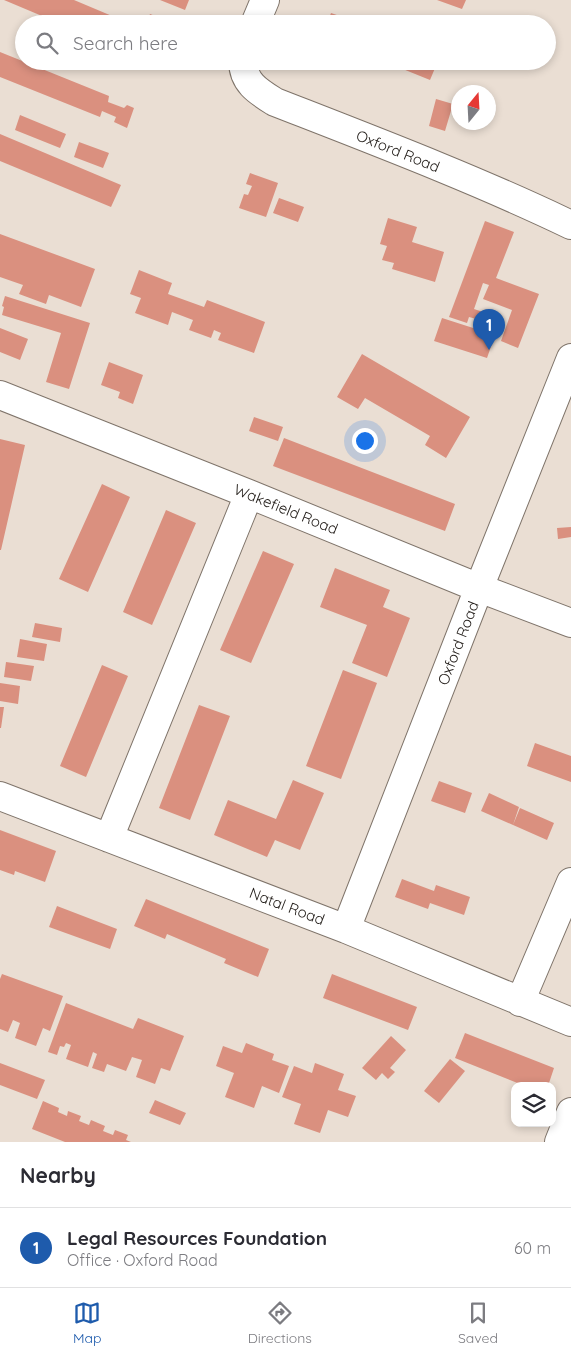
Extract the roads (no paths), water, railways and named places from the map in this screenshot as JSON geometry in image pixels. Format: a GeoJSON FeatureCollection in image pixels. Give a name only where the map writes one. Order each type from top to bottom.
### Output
{"type":"FeatureCollection","features":[{"type":"Feature","properties":{"kind":"street"},"geometry":{"type":"LineString","coordinates":[[259,15],[265,0]]}},
{"type":"Feature","properties":{"kind":"street","name":"Oxford Road"},"geometry":{"type":"LineString","coordinates":[[243,70],[248,81],[259,92],[275,102],[410,155],[571,225]]}},
{"type":"Feature","properties":{"kind":"street","name":"Oxford Road"},"geometry":{"type":"LineString","coordinates":[[346,929],[571,358]]}},
{"type":"Feature","properties":{"kind":"street","name":"Wakefield Road"},"geometry":{"type":"LineString","coordinates":[[0,395],[479,588],[571,623]]}},
{"type":"Feature","properties":{"kind":"street"},"geometry":{"type":"LineString","coordinates":[[109,838],[249,494]]}},
{"type":"Feature","properties":{"kind":"street","name":"Natal Road"},"geometry":{"type":"LineString","coordinates":[[0,796],[346,929],[571,1022]]}},
{"type":"Feature","properties":{"kind":"street"},"geometry":{"type":"LineString","coordinates":[[520,1002],[571,882]]}},
{"type":"Feature","properties":{"kind":"street"},"geometry":{"type":"LineString","coordinates":[[559,1142],[571,1112]]}},
{"type":"Feature","properties":{"kind":"place","name":"Legal Resources Foundation"},"geometry":{"type":"Point","coordinates":[489,350]}}]}
